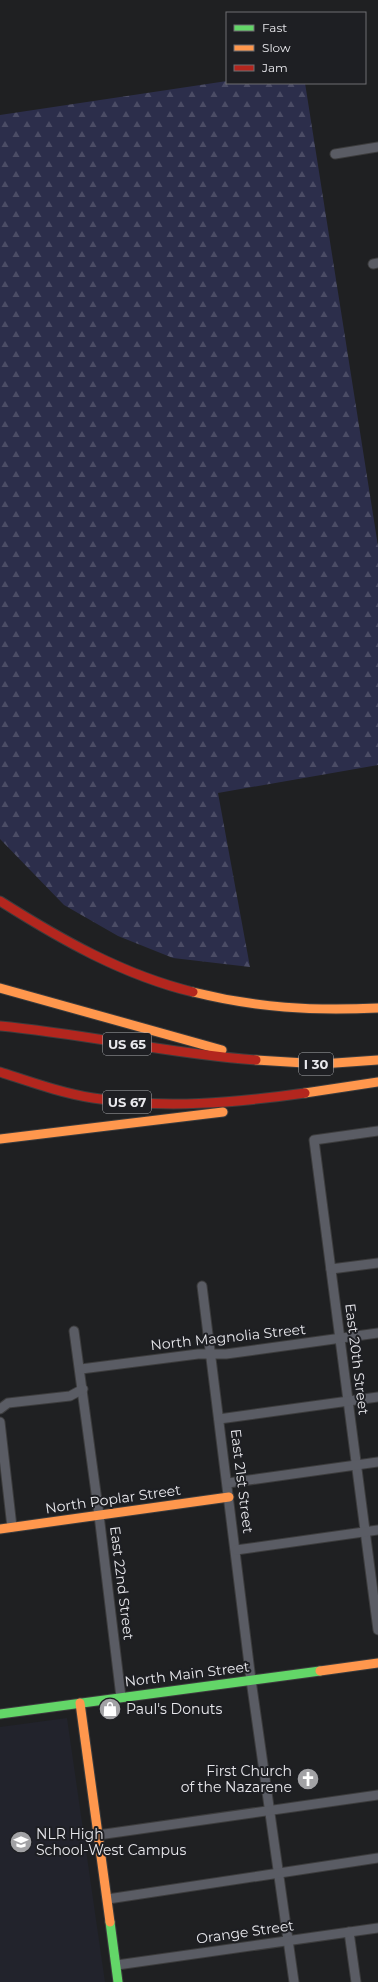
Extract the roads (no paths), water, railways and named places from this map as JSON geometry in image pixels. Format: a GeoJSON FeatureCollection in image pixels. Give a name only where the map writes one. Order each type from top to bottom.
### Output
{"type":"FeatureCollection","features":[{"type":"Feature","properties":{"kind":"main road"},"geometry":{"type":"LineString","coordinates":[[0,901],[37,926],[105,961],[152,980],[193,992],[224,1000],[294,1009],[322,1010],[378,1008]]}},
{"type":"Feature","properties":{"kind":"main road"},"geometry":{"type":"LineString","coordinates":[[0,988],[255,1058]]}},
{"type":"Feature","properties":{"kind":"main road","name":"US 65"},"geometry":{"type":"LineString","coordinates":[[0,1026],[32,1028],[210,1057],[255,1058]]}},
{"type":"Feature","properties":{"kind":"main road","name":"I 30"},"geometry":{"type":"LineString","coordinates":[[255,1058],[321,1064],[378,1060]]}},
{"type":"Feature","properties":{"kind":"main road","name":"US 67"},"geometry":{"type":"LineString","coordinates":[[0,1072],[59,1091],[117,1101],[173,1105],[257,1100]]}},
{"type":"Feature","properties":{"kind":"main road","name":"I 30"},"geometry":{"type":"LineString","coordinates":[[257,1100],[378,1082]]}},
{"type":"Feature","properties":{"kind":"main road"},"geometry":{"type":"LineString","coordinates":[[0,1139],[231,1110],[257,1100]]}},
{"type":"Feature","properties":{"kind":"main road","name":"North Poplar Street"},"geometry":{"type":"LineString","coordinates":[[0,1529],[229,1497]]}},
{"type":"Feature","properties":{"kind":"main road","name":"North Main Street"},"geometry":{"type":"LineString","coordinates":[[0,1714],[378,1663]]}},
{"type":"Feature","properties":{"kind":"main road"},"geometry":{"type":"LineString","coordinates":[[80,1703],[117,1965],[118,1982]]}},
{"type":"Feature","properties":{"kind":"street"},"geometry":{"type":"LineString","coordinates":[[335,154],[378,147]]}},
{"type":"Feature","properties":{"kind":"street","name":"East 20th Street"},"geometry":{"type":"LineString","coordinates":[[378,1131],[314,1140],[378,1630]]}},
{"type":"Feature","properties":{"kind":"street"},"geometry":{"type":"LineString","coordinates":[[331,1269],[378,1263]]}},
{"type":"Feature","properties":{"kind":"street","name":"East 21st Street"},"geometry":{"type":"LineString","coordinates":[[202,1286],[228,1483],[251,1680],[271,1810],[294,1982]]}},
{"type":"Feature","properties":{"kind":"street","name":"East 22nd Street"},"geometry":{"type":"LineString","coordinates":[[74,1331],[83,1389],[121,1697]]}},
{"type":"Feature","properties":{"kind":"street","name":"North Magnolia Street"},"geometry":{"type":"LineString","coordinates":[[80,1369],[198,1354],[226,1354],[378,1333]]}},
{"type":"Feature","properties":{"kind":"street"},"geometry":{"type":"LineString","coordinates":[[0,1409],[8,1403],[70,1396],[83,1389]]}},
{"type":"Feature","properties":{"kind":"street"},"geometry":{"type":"LineString","coordinates":[[219,1419],[378,1397]]}},
{"type":"Feature","properties":{"kind":"street"},"geometry":{"type":"LineString","coordinates":[[0,1422],[12,1527]]}},
{"type":"Feature","properties":{"kind":"street"},"geometry":{"type":"LineString","coordinates":[[228,1483],[378,1462]]}},
{"type":"Feature","properties":{"kind":"street"},"geometry":{"type":"LineString","coordinates":[[236,1550],[378,1530]]}},
{"type":"Feature","properties":{"kind":"street"},"geometry":{"type":"LineString","coordinates":[[98,1835],[378,1795]]}},
{"type":"Feature","properties":{"kind":"street"},"geometry":{"type":"LineString","coordinates":[[108,1899],[378,1858]]}},
{"type":"Feature","properties":{"kind":"street","name":"Orange Street"},"geometry":{"type":"LineString","coordinates":[[117,1965],[378,1928]]}},
{"type":"Feature","properties":{"kind":"street"},"geometry":{"type":"LineString","coordinates":[[349,1932],[356,1982]]}},
{"type":"Feature","properties":{"kind":"place","name":"Paul's Donuts"},"geometry":{"type":"Point","coordinates":[110,1709]}},
{"type":"Feature","properties":{"kind":"place","name":"First Church of the Nazarene"},"geometry":{"type":"Point","coordinates":[308,1779]}},
{"type":"Feature","properties":{"kind":"place","name":"NLR High School-West Campus"},"geometry":{"type":"Point","coordinates":[21,1842]}}]}
